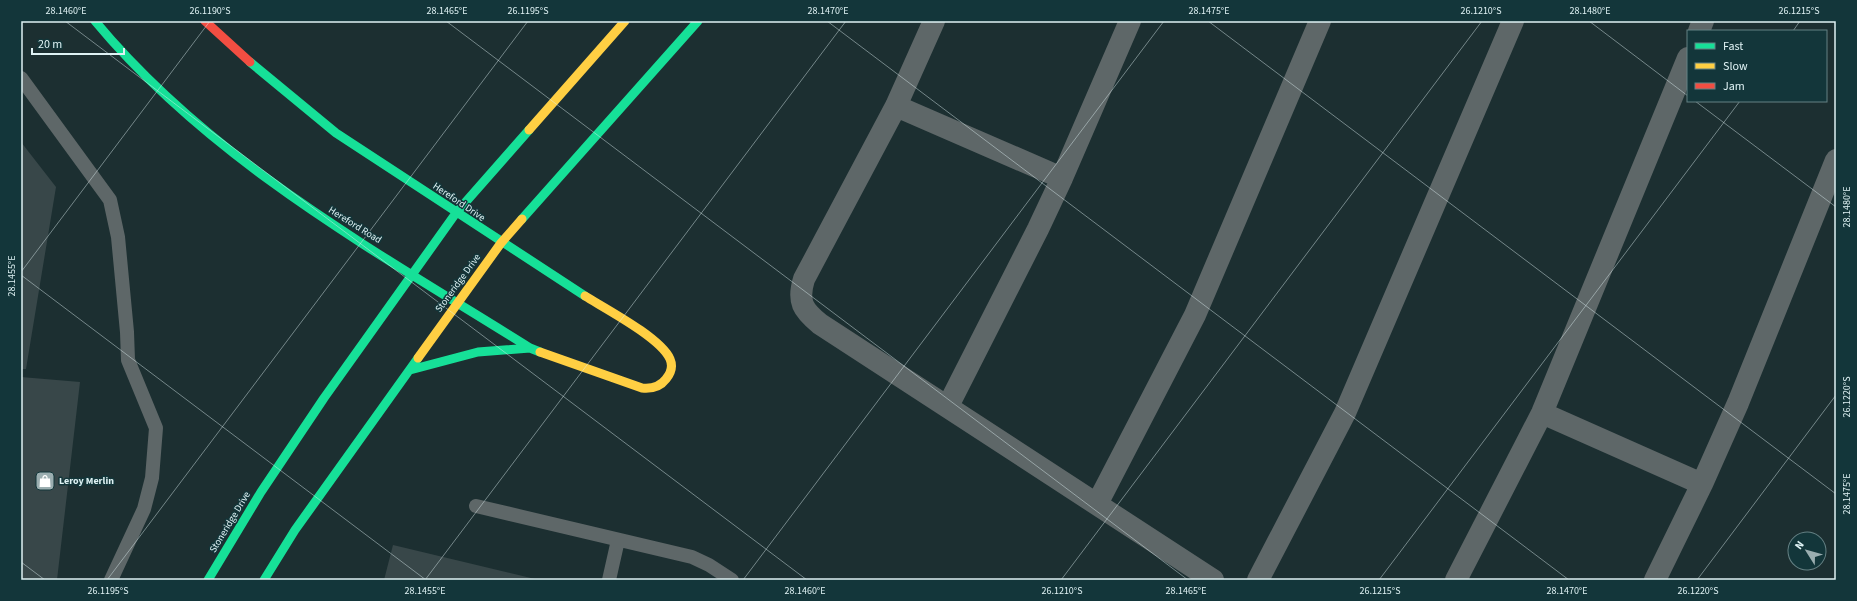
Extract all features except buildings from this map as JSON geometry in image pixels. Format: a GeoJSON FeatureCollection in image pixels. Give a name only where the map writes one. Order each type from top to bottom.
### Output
{"type":"FeatureCollection","features":[{"type":"Feature","properties":{"kind":"street","name":"Hereford Road"},"geometry":{"type":"LineString","coordinates":[[95,21],[110,39],[162,92],[218,140],[310,210],[530,348],[642,388]]}},
{"type":"Feature","properties":{"kind":"street","name":"Hereford Drive"},"geometry":{"type":"LineString","coordinates":[[205,21],[254,66],[336,132],[456,213],[653,340],[666,351],[672,363],[670,375],[653,389],[642,388]]}},
{"type":"Feature","properties":{"kind":"street","name":"Stoneridge Drive"},"geometry":{"type":"LineString","coordinates":[[208,580],[269,480],[324,398],[456,213],[625,21]]}},
{"type":"Feature","properties":{"kind":"street","name":"Stoneridge Drive"},"geometry":{"type":"LineString","coordinates":[[264,580],[295,530],[501,242],[698,21]]}},
{"type":"Feature","properties":{"kind":"street"},"geometry":{"type":"LineString","coordinates":[[934,21],[896,106],[804,280],[800,292],[807,313],[820,324],[1214,580]]}},
{"type":"Feature","properties":{"kind":"street"},"geometry":{"type":"LineString","coordinates":[[948,406],[1038,229],[1062,178],[1130,21]]}},
{"type":"Feature","properties":{"kind":"street"},"geometry":{"type":"LineString","coordinates":[[1097,504],[1195,315],[1320,21]]}},
{"type":"Feature","properties":{"kind":"street"},"geometry":{"type":"LineString","coordinates":[[1258,580],[1345,413],[1512,21]]}},
{"type":"Feature","properties":{"kind":"street"},"geometry":{"type":"LineString","coordinates":[[1456,580],[1542,413],[1687,60]]}},
{"type":"Feature","properties":{"kind":"street"},"geometry":{"type":"LineString","coordinates":[[896,106],[1062,178]]}},
{"type":"Feature","properties":{"kind":"street"},"geometry":{"type":"LineString","coordinates":[[1655,580],[1702,484],[1738,403],[1836,160]]}},
{"type":"Feature","properties":{"kind":"street"},"geometry":{"type":"LineString","coordinates":[[410,370],[478,352],[530,348]]}},
{"type":"Feature","properties":{"kind":"street"},"geometry":{"type":"LineString","coordinates":[[1542,413],[1702,484]]}},
{"type":"Feature","properties":{"kind":"lane"},"geometry":{"type":"LineString","coordinates":[[21,78],[110,200],[118,237],[127,332],[128,360],[156,428],[152,478],[144,509],[111,580]]}},
{"type":"Feature","properties":{"kind":"lane"},"geometry":{"type":"LineString","coordinates":[[476,506],[692,557],[709,565],[732,580]]}},
{"type":"Feature","properties":{"kind":"lane"},"geometry":{"type":"LineString","coordinates":[[609,580],[618,540]]}},
{"type":"Feature","properties":{"kind":"traffic: fast"},"geometry":{"type":"LineString","coordinates":[[95,21],[141,72],[191,118],[244,161],[356,240],[530,348],[540,352]]}},
{"type":"Feature","properties":{"kind":"traffic: fast"},"geometry":{"type":"LineString","coordinates":[[522,219],[698,21]]}},
{"type":"Feature","properties":{"kind":"traffic: fast"},"geometry":{"type":"LineString","coordinates":[[250,62],[336,133],[585,296]]}},
{"type":"Feature","properties":{"kind":"traffic: fast"},"geometry":{"type":"LineString","coordinates":[[208,580],[261,492],[324,398],[456,213],[529,130]]}},
{"type":"Feature","properties":{"kind":"traffic: fast"},"geometry":{"type":"LineString","coordinates":[[410,370],[478,352],[530,348]]}},
{"type":"Feature","properties":{"kind":"traffic: fast"},"geometry":{"type":"LineString","coordinates":[[264,580],[295,530],[418,358]]}},
{"type":"Feature","properties":{"kind":"traffic: slow"},"geometry":{"type":"LineString","coordinates":[[529,130],[625,21]]}},
{"type":"Feature","properties":{"kind":"traffic: slow"},"geometry":{"type":"LineString","coordinates":[[418,358],[501,243],[522,219]]}},
{"type":"Feature","properties":{"kind":"traffic: slow"},"geometry":{"type":"LineString","coordinates":[[540,352],[642,388],[656,387],[666,379],[670,372],[671,364],[665,351],[656,342],[632,324],[585,296]]}},
{"type":"Feature","properties":{"kind":"traffic: jam"},"geometry":{"type":"LineString","coordinates":[[205,21],[250,62]]}},
{"type":"Feature","properties":{"kind":"place","name":"Leroy Merlin"},"geometry":{"type":"Point","coordinates":[45,481]}}]}
